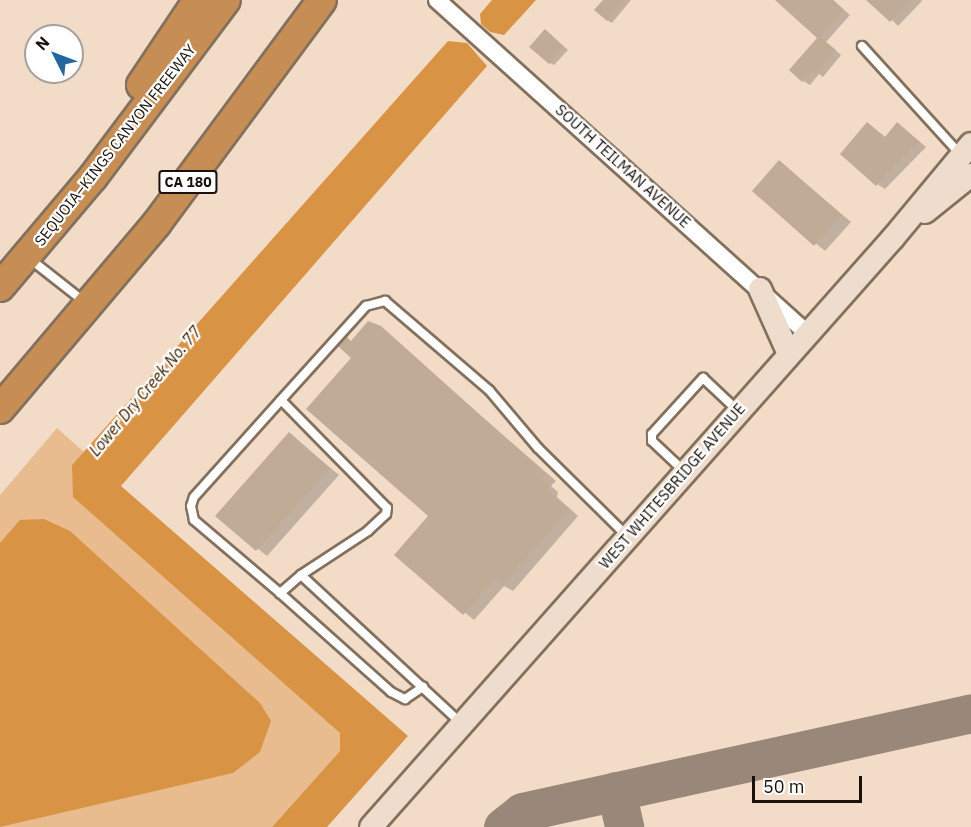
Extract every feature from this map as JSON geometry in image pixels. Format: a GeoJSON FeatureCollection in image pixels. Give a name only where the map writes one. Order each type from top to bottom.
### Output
{"type":"FeatureCollection","features":[{"type":"Feature","properties":{"kind":"highway"},"geometry":{"type":"LineString","coordinates":[[0,269],[115,123],[198,0]]}},
{"type":"Feature","properties":{"kind":"highway","name":"SEQUOIA–KINGS CANYON FREEWAY"},"geometry":{"type":"LineString","coordinates":[[0,287],[93,177],[226,0]]}},
{"type":"Feature","properties":{"kind":"highway","name":"CA 180"},"geometry":{"type":"LineString","coordinates":[[0,410],[157,224],[322,0]]}},
{"type":"Feature","properties":{"kind":"main road","name":"WEST WHITESBRIDGE AVENUE"},"geometry":{"type":"LineString","coordinates":[[371,827],[893,238],[966,149]]}},
{"type":"Feature","properties":{"kind":"main road"},"geometry":{"type":"LineString","coordinates":[[893,238],[971,175]]}},
{"type":"Feature","properties":{"kind":"main road"},"geometry":{"type":"LineString","coordinates":[[760,289],[789,354]]}},
{"type":"Feature","properties":{"kind":"street","name":"SOUTH TEILMAN AVENUE"},"geometry":{"type":"LineString","coordinates":[[437,0],[808,334]]}},
{"type":"Feature","properties":{"kind":"lane"},"geometry":{"type":"LineString","coordinates":[[862,46],[966,149]]}},
{"type":"Feature","properties":{"kind":"lane"},"geometry":{"type":"LineString","coordinates":[[26,256],[89,305]]}},
{"type":"Feature","properties":{"kind":"lane"},"geometry":{"type":"LineString","coordinates":[[423,687],[405,699],[391,692],[194,520],[191,506],[194,497],[366,306],[386,301],[489,390],[538,448],[628,536]]}},
{"type":"Feature","properties":{"kind":"lane"},"geometry":{"type":"LineString","coordinates":[[685,472],[652,441],[652,434],[703,378],[738,412]]}},
{"type":"Feature","properties":{"kind":"lane"},"geometry":{"type":"LineString","coordinates":[[279,593],[301,574],[368,531],[386,514],[387,508],[281,400]]}},
{"type":"Feature","properties":{"kind":"lane"},"geometry":{"type":"LineString","coordinates":[[301,574],[462,724]]}},
{"type":"Feature","properties":{"kind":"shaded area"},"geometry":{"type":"Polygon","coordinates":[[[57,428],[84,452],[72,465],[340,733],[340,751],[272,827],[0,827],[0,495],[57,428]]]}},
{"type":"Feature","properties":{"kind":"water"},"geometry":{"type":"Polygon","coordinates":[[[492,0],[536,0],[504,35],[490,32],[481,24],[480,14],[492,0]]]}},
{"type":"Feature","properties":{"kind":"water","name":"Lower Dry Creek No. 77"},"geometry":{"type":"Polygon","coordinates":[[[448,41],[467,43],[487,66],[121,486],[408,736],[327,827],[272,827],[340,751],[340,733],[73,497],[72,465],[448,41]]]}},
{"type":"Feature","properties":{"kind":"water"},"geometry":{"type":"Polygon","coordinates":[[[44,519],[70,531],[260,703],[271,721],[260,752],[233,773],[0,827],[0,543],[20,520],[44,519]]]}},
{"type":"Feature","properties":{"kind":"building"},"geometry":{"type":"Polygon","coordinates":[[[603,0],[625,0],[607,21],[594,10],[603,0]]]}},
{"type":"Feature","properties":{"kind":"building"},"geometry":{"type":"Polygon","coordinates":[[[775,0],[833,0],[844,10],[820,37],[836,50],[815,74],[812,71],[802,82],[789,70],[817,38],[775,0]]]}},
{"type":"Feature","properties":{"kind":"building"},"geometry":{"type":"Polygon","coordinates":[[[866,0],[911,0],[890,22],[866,0]]]}},
{"type":"Feature","properties":{"kind":"building"},"geometry":{"type":"Polygon","coordinates":[[[545,29],[564,47],[549,64],[529,47],[545,29]]]}},
{"type":"Feature","properties":{"kind":"building"},"geometry":{"type":"Polygon","coordinates":[[[867,122],[885,137],[897,122],[920,142],[876,186],[840,154],[867,122]]]}},
{"type":"Feature","properties":{"kind":"building"},"geometry":{"type":"Polygon","coordinates":[[[779,160],[842,215],[814,246],[752,191],[779,160]]]}},
{"type":"Feature","properties":{"kind":"building"},"geometry":{"type":"Polygon","coordinates":[[[368,321],[381,326],[546,474],[542,479],[549,486],[547,490],[569,509],[502,586],[495,579],[463,615],[394,555],[428,516],[306,409],[351,358],[338,346],[347,337],[351,341],[368,321]]]}},
{"type":"Feature","properties":{"kind":"building"},"geometry":{"type":"Polygon","coordinates":[[[289,432],[330,468],[256,551],[215,516],[289,432]]]}},
{"type":"Feature","properties":{"kind":"taxiway"},"geometry":{"type":"LineString","coordinates":[[503,827],[522,812],[971,713]]}},
{"type":"Feature","properties":{"kind":"taxiway"},"geometry":{"type":"LineString","coordinates":[[616,791],[624,827]]}}]}
